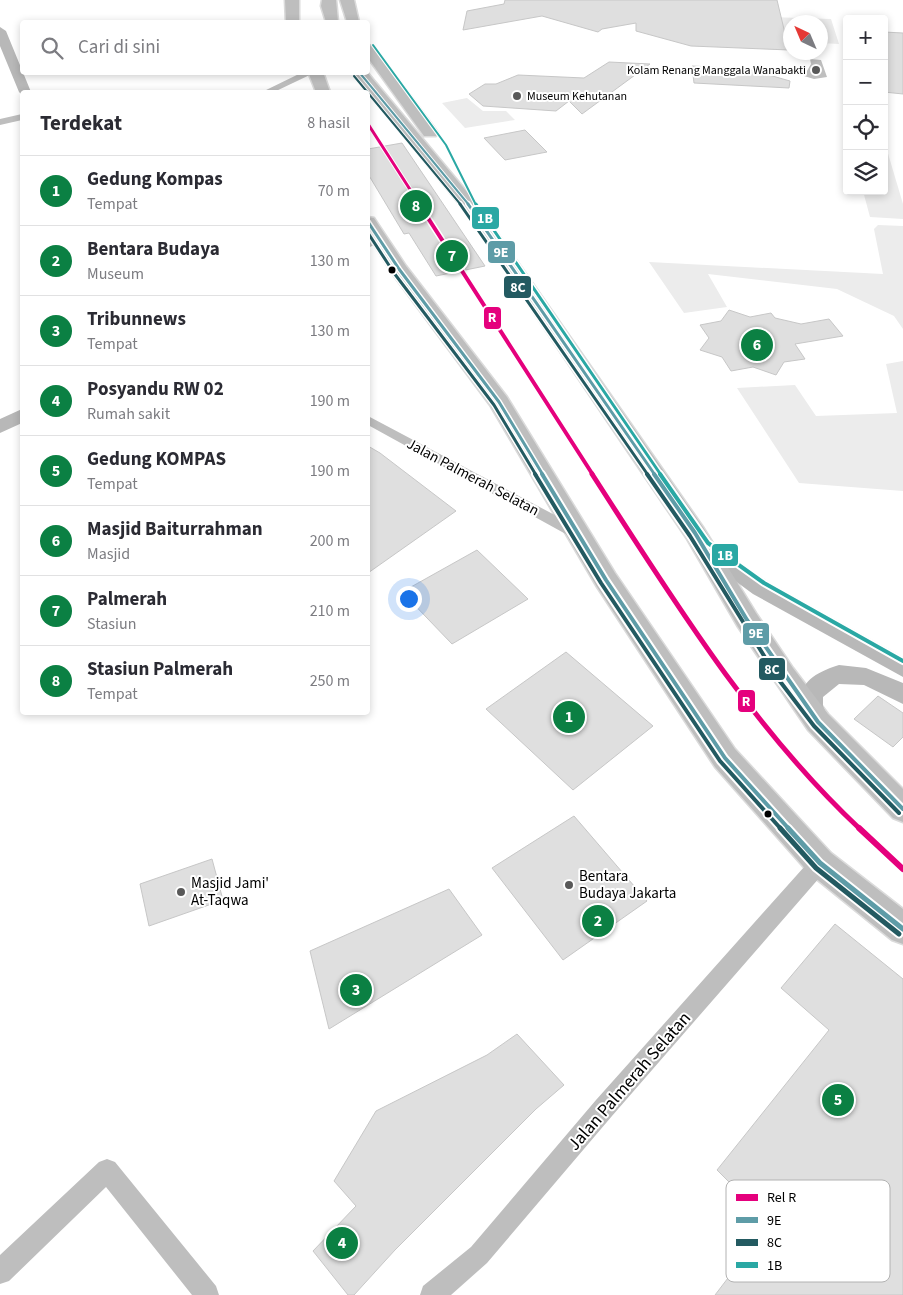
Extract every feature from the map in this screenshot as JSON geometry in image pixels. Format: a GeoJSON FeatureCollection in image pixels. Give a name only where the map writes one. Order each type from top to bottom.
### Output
{"type":"FeatureCollection","features":[{"type":"Feature","properties":{"kind":"highway"},"geometry":{"type":"LineString","coordinates":[[292,0],[292,20]]}},
{"type":"Feature","properties":{"kind":"highway"},"geometry":{"type":"LineString","coordinates":[[330,0],[328,6],[332,20]]}},
{"type":"Feature","properties":{"kind":"highway"},"geometry":{"type":"LineString","coordinates":[[347,0],[352,20]]}},
{"type":"Feature","properties":{"kind":"highway"},"geometry":{"type":"LineString","coordinates":[[370,52],[441,148],[471,208]]}},
{"type":"Feature","properties":{"kind":"highway"},"geometry":{"type":"LineString","coordinates":[[314,75],[322,90]]}},
{"type":"Feature","properties":{"kind":"highway"},"geometry":{"type":"LineString","coordinates":[[361,75],[471,208],[703,547],[747,620],[818,722],[903,809]]}},
{"type":"Feature","properties":{"kind":"highway"},"geometry":{"type":"LineString","coordinates":[[373,242],[499,402],[578,534],[725,758],[820,863],[903,929]]}},
{"type":"Feature","properties":{"kind":"main road"},"geometry":{"type":"LineString","coordinates":[[0,31],[20,104]]}},
{"type":"Feature","properties":{"kind":"main road"},"geometry":{"type":"LineString","coordinates":[[0,54],[14,79],[23,90]]}},
{"type":"Feature","properties":{"kind":"main road"},"geometry":{"type":"LineString","coordinates":[[0,428],[20,416]]}},
{"type":"Feature","properties":{"kind":"main road"},"geometry":{"type":"LineString","coordinates":[[0,441],[20,430]]}},
{"type":"Feature","properties":{"kind":"main road"},"geometry":{"type":"LineString","coordinates":[[703,547],[768,592],[903,668]]}},
{"type":"Feature","properties":{"kind":"main road"},"geometry":{"type":"LineString","coordinates":[[818,722],[811,705],[814,692],[822,681],[835,675],[852,674],[872,679],[903,694]]}},
{"type":"Feature","properties":{"kind":"street"},"geometry":{"type":"LineString","coordinates":[[272,90],[306,75]]}},
{"type":"Feature","properties":{"kind":"street"},"geometry":{"type":"LineString","coordinates":[[0,122],[20,117]]}},
{"type":"Feature","properties":{"kind":"street","name":"Jalan Palmerah Selatan"},"geometry":{"type":"LineString","coordinates":[[370,421],[578,534]]}},
{"type":"Feature","properties":{"kind":"street","name":"Jalan Palmerah Selatan"},"geometry":{"type":"LineString","coordinates":[[432,1295],[479,1255],[604,1108],[820,863]]}},
{"type":"Feature","properties":{"kind":"street"},"geometry":{"type":"LineString","coordinates":[[0,1272],[107,1170],[207,1295]]}},
{"type":"Feature","properties":{"kind":"shaded area"},"geometry":{"type":"Polygon","coordinates":[[[770,17],[783,17],[783,42],[775,41],[770,17]]]}},
{"type":"Feature","properties":{"kind":"shaded area"},"geometry":{"type":"Polygon","coordinates":[[[828,19],[831,19],[839,44],[828,43],[828,19]]]}},
{"type":"Feature","properties":{"kind":"shaded area","name":"Kolam Renang Manggala Wanabakti"},"geometry":{"type":"Polygon","coordinates":[[[810,60],[821,60],[827,77],[814,79],[804,76],[811,64],[810,60]]]}},
{"type":"Feature","properties":{"kind":"shaded area"},"geometry":{"type":"Polygon","coordinates":[[[467,98],[483,111],[506,111],[515,120],[465,128],[442,103],[467,98]]]}},
{"type":"Feature","properties":{"kind":"shaded area"},"geometry":{"type":"Polygon","coordinates":[[[888,153],[903,204],[903,219],[870,217],[864,195],[888,195],[888,153]]]}},
{"type":"Feature","properties":{"kind":"shaded area"},"geometry":{"type":"Polygon","coordinates":[[[878,225],[903,226],[903,329],[894,316],[837,289],[708,274],[727,307],[684,313],[649,262],[883,274],[874,229],[878,225]]]}},
{"type":"Feature","properties":{"kind":"shaded area"},"geometry":{"type":"Polygon","coordinates":[[[903,361],[903,491],[799,483],[737,388],[795,385],[816,416],[897,413],[886,364],[903,361]]]}},
{"type":"Feature","properties":{"kind":"building"},"geometry":{"type":"Polygon","coordinates":[[[505,0],[777,0],[783,25],[783,50],[691,46],[636,31],[636,23],[602,29],[598,32],[542,16],[463,30],[467,11],[504,4],[505,0]]]}},
{"type":"Feature","properties":{"kind":"building"},"geometry":{"type":"Polygon","coordinates":[[[888,32],[903,33],[903,94],[888,92],[888,32]]]}},
{"type":"Feature","properties":{"kind":"building"},"geometry":{"type":"Polygon","coordinates":[[[609,62],[650,64],[582,114],[569,101],[556,111],[483,106],[469,94],[485,84],[496,84],[518,75],[584,78],[609,62]]]}},
{"type":"Feature","properties":{"kind":"building"},"geometry":{"type":"Polygon","coordinates":[[[692,66],[748,69],[790,81],[789,88],[694,83],[692,66]]]}},
{"type":"Feature","properties":{"kind":"building"},"geometry":{"type":"Polygon","coordinates":[[[525,130],[547,152],[505,160],[484,138],[525,130]]]}},
{"type":"Feature","properties":{"kind":"building"},"geometry":{"type":"Polygon","coordinates":[[[402,143],[485,266],[436,276],[409,233],[404,234],[370,177],[370,149],[402,143]]]}},
{"type":"Feature","properties":{"kind":"building"},"geometry":{"type":"Polygon","coordinates":[[[729,310],[750,317],[771,313],[775,318],[801,324],[829,319],[843,336],[795,344],[805,359],[784,362],[776,375],[753,367],[731,371],[722,357],[700,350],[709,338],[700,325],[721,321],[729,310]]]}},
{"type":"Feature","properties":{"kind":"building"},"geometry":{"type":"Polygon","coordinates":[[[370,447],[380,453],[456,511],[370,572],[370,447]]]}},
{"type":"Feature","properties":{"kind":"building"},"geometry":{"type":"Polygon","coordinates":[[[477,550],[528,599],[452,644],[402,592],[477,550]]]}},
{"type":"Feature","properties":{"kind":"building"},"geometry":{"type":"Polygon","coordinates":[[[566,652],[653,726],[573,790],[486,709],[566,652]]]}},
{"type":"Feature","properties":{"kind":"building"},"geometry":{"type":"Polygon","coordinates":[[[878,696],[903,713],[903,737],[893,747],[854,719],[878,696]]]}},
{"type":"Feature","properties":{"kind":"building","name":"Bentara Budaya Jakarta"},"geometry":{"type":"Polygon","coordinates":[[[574,816],[647,901],[563,960],[492,868],[574,816]]]}},
{"type":"Feature","properties":{"kind":"building","name":"Masjid Jami' At-Taqwa"},"geometry":{"type":"Polygon","coordinates":[[[212,859],[223,900],[149,926],[140,884],[212,859]]]}},
{"type":"Feature","properties":{"kind":"building"},"geometry":{"type":"Polygon","coordinates":[[[449,889],[482,935],[329,1029],[310,951],[449,889]]]}},
{"type":"Feature","properties":{"kind":"building"},"geometry":{"type":"Polygon","coordinates":[[[835,924],[903,979],[903,1295],[715,1295],[726,1281],[890,1282],[890,1180],[727,1180],[717,1170],[829,1030],[781,988],[835,924]]]}},
{"type":"Feature","properties":{"kind":"building"},"geometry":{"type":"Polygon","coordinates":[[[517,1034],[564,1085],[536,1109],[395,1250],[354,1295],[348,1295],[313,1251],[356,1206],[334,1181],[376,1111],[487,1055],[517,1034]]]}},
{"type":"Feature","properties":{"kind":"rail line","name":"R"},"geometry":{"type":"LineString","coordinates":[[370,127],[656,573],[759,719],[830,801],[903,869]]}},
{"type":"Feature","properties":{"kind":"transit line","name":"1B"},"geometry":{"type":"LineString","coordinates":[[373,45],[446,145],[476,205],[708,543],[764,583],[903,661]]}},
{"type":"Feature","properties":{"kind":"transit line","name":"9E"},"geometry":{"type":"LineString","coordinates":[[361,75],[471,208],[695,533],[747,620],[784,676],[818,722],[903,809]]}},
{"type":"Feature","properties":{"kind":"transit line","name":"8C"},"geometry":{"type":"LineString","coordinates":[[354,76],[366,90]]}},
{"type":"Feature","properties":{"kind":"transit line","name":"8C"},"geometry":{"type":"LineString","coordinates":[[370,95],[466,212],[690,536],[742,623],[779,680],[814,726],[899,813]]}},
{"type":"Feature","properties":{"kind":"transit line","name":"9E"},"geometry":{"type":"LineString","coordinates":[[370,225],[399,269],[499,402],[606,580],[725,758],[820,863],[903,929]]}},
{"type":"Feature","properties":{"kind":"transit line","name":"8C"},"geometry":{"type":"LineString","coordinates":[[370,236],[394,273],[494,405],[601,583],[720,761],[816,868],[899,934]]}},
{"type":"Feature","properties":{"kind":"place","name":"Kolam Renang Manggala Wanabakti"},"geometry":{"type":"Point","coordinates":[816,70]}},
{"type":"Feature","properties":{"kind":"place","name":"Museum Kehutanan"},"geometry":{"type":"Point","coordinates":[517,96]}},
{"type":"Feature","properties":{"kind":"place","name":"Stasiun Palmerah"},"geometry":{"type":"Point","coordinates":[416,206]}},
{"type":"Feature","properties":{"kind":"place","name":"Palmerah"},"geometry":{"type":"Point","coordinates":[452,256]}},
{"type":"Feature","properties":{"kind":"place","name":"Masjid Baiturrahman"},"geometry":{"type":"Point","coordinates":[757,345]}},
{"type":"Feature","properties":{"kind":"place","name":"Gedung Kompas"},"geometry":{"type":"Point","coordinates":[569,717]}},
{"type":"Feature","properties":{"kind":"place","name":"Bentara Budaya Jakarta"},"geometry":{"type":"Point","coordinates":[569,885]}},
{"type":"Feature","properties":{"kind":"place","name":"Masjid Jami' At-Taqwa"},"geometry":{"type":"Point","coordinates":[181,892]}},
{"type":"Feature","properties":{"kind":"place","name":"Bentara Budaya"},"geometry":{"type":"Point","coordinates":[598,921]}},
{"type":"Feature","properties":{"kind":"place","name":"Tribunnews"},"geometry":{"type":"Point","coordinates":[356,990]}},
{"type":"Feature","properties":{"kind":"place","name":"Gedung KOMPAS"},"geometry":{"type":"Point","coordinates":[838,1100]}},
{"type":"Feature","properties":{"kind":"place","name":"Posyandu RW 02"},"geometry":{"type":"Point","coordinates":[342,1243]}}]}
